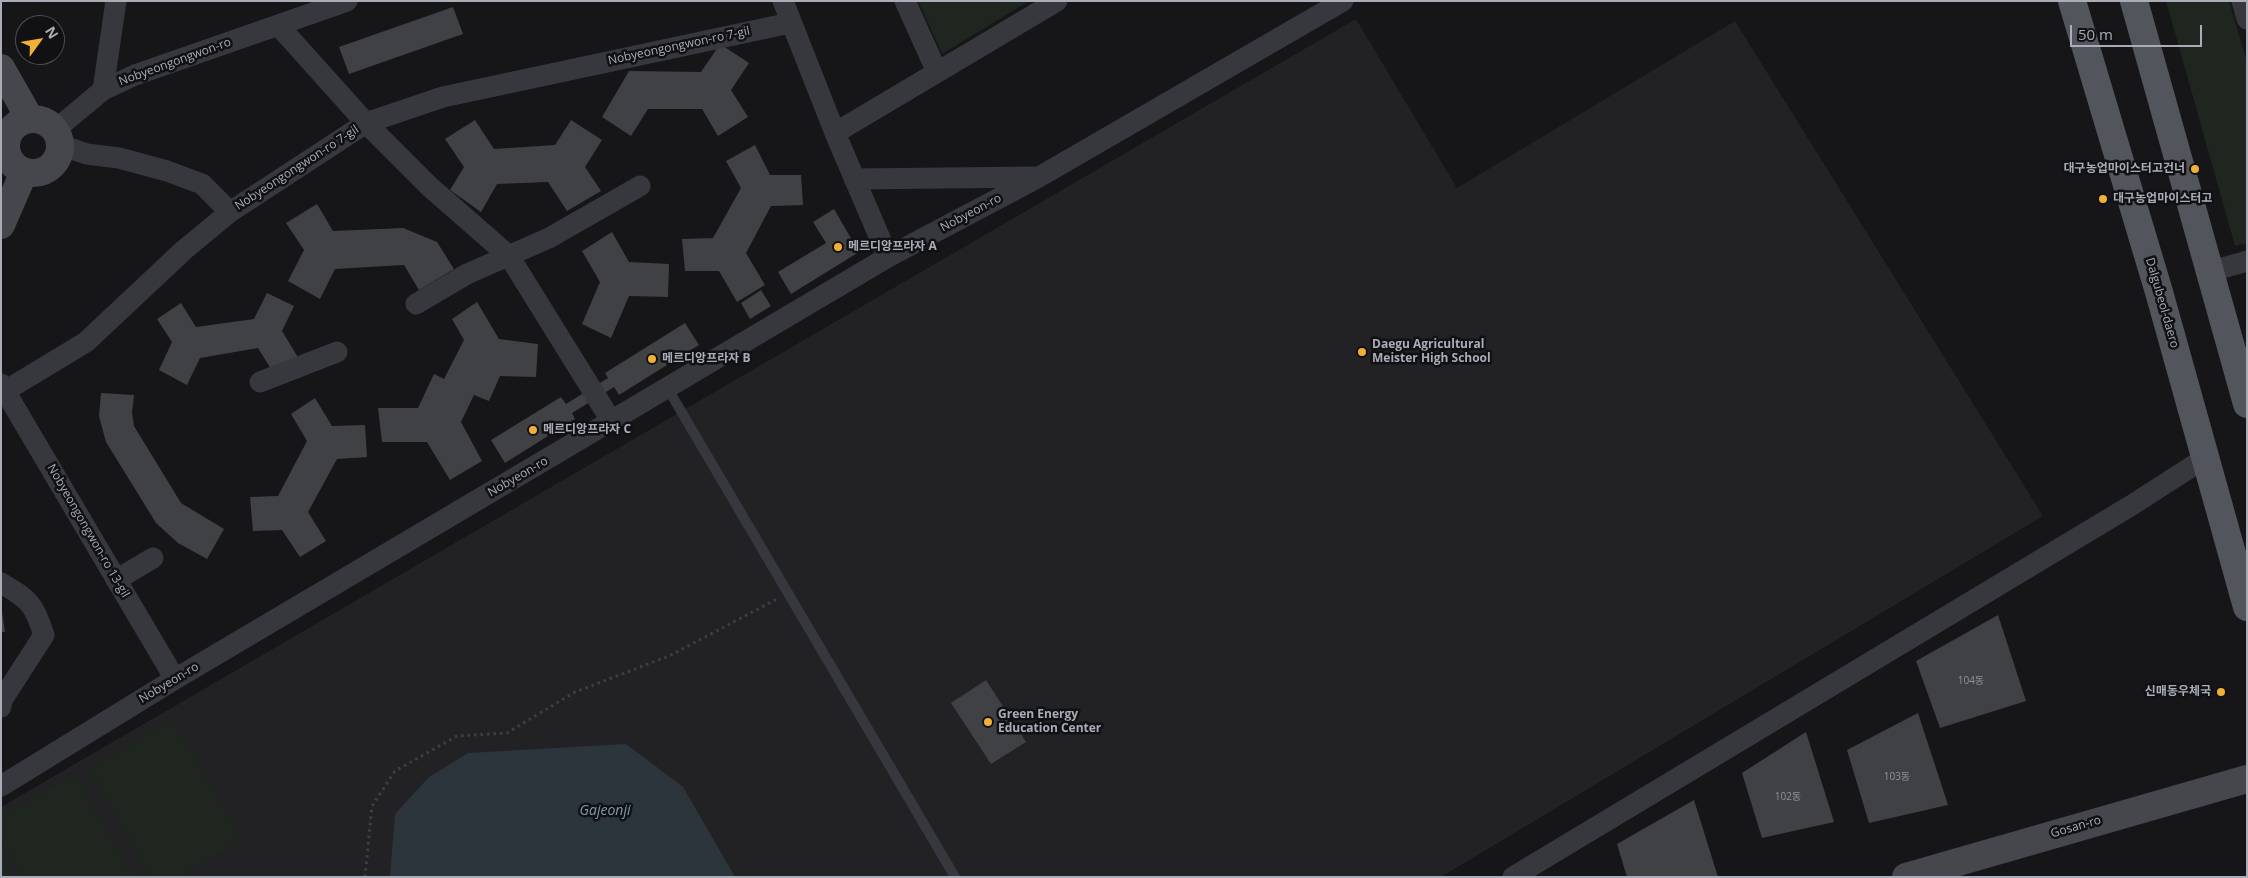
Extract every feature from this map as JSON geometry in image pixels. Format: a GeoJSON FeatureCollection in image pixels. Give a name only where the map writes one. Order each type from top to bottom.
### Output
{"type":"FeatureCollection","features":[{"type":"Feature","properties":{"kind":"main road","name":"Dalgubeol-daero"},"geometry":{"type":"LineString","coordinates":[[2072,1],[2159,292],[2247,607]]}},
{"type":"Feature","properties":{"kind":"main road"},"geometry":{"type":"LineString","coordinates":[[2134,1],[2208,272],[2247,404]]}},
{"type":"Feature","properties":{"kind":"main road"},"geometry":{"type":"LineString","coordinates":[[1,68],[30,119]]}},
{"type":"Feature","properties":{"kind":"main road"},"geometry":{"type":"LineString","coordinates":[[1,108],[7,152],[10,160],[24,172],[42,172],[50,168],[56,161],[57,138],[40,120],[30,119],[22,121],[9,134],[7,152]]}},
{"type":"Feature","properties":{"kind":"main road"},"geometry":{"type":"LineString","coordinates":[[1,225],[24,172]]}},
{"type":"Feature","properties":{"kind":"main road","name":"Gosan-ro"},"geometry":{"type":"LineString","coordinates":[[1906,877],[2247,779]]}},
{"type":"Feature","properties":{"kind":"street"},"geometry":{"type":"LineString","coordinates":[[102,90],[116,1]]}},
{"type":"Feature","properties":{"kind":"street","name":"Nobyeongongwon-ro"},"geometry":{"type":"LineString","coordinates":[[57,138],[102,90],[135,75],[347,1]]}},
{"type":"Feature","properties":{"kind":"street"},"geometry":{"type":"LineString","coordinates":[[783,1],[835,133],[888,257]]}},
{"type":"Feature","properties":{"kind":"street"},"geometry":{"type":"LineString","coordinates":[[905,1],[937,72]]}},
{"type":"Feature","properties":{"kind":"street"},"geometry":{"type":"LineString","coordinates":[[835,133],[1057,1]]}},
{"type":"Feature","properties":{"kind":"street","name":"Nobyeon-ro"},"geometry":{"type":"LineString","coordinates":[[2,784],[175,679],[668,389],[888,257],[1039,177],[1343,1]]}},
{"type":"Feature","properties":{"kind":"street"},"geometry":{"type":"LineString","coordinates":[[2242,1],[2247,19]]}},
{"type":"Feature","properties":{"kind":"street","name":"Nobyeongongwon-ro 7-gil"},"geometry":{"type":"LineString","coordinates":[[3,388],[86,342],[184,250],[230,212],[366,123],[444,97],[790,22]]}},
{"type":"Feature","properties":{"kind":"street"},"geometry":{"type":"LineString","coordinates":[[278,25],[366,123],[430,187],[509,256],[612,422]]}},
{"type":"Feature","properties":{"kind":"street"},"geometry":{"type":"LineString","coordinates":[[57,138],[87,154],[119,158],[202,184],[230,212]]}},
{"type":"Feature","properties":{"kind":"street","name":"Nobyeon-ro"},"geometry":{"type":"LineString","coordinates":[[854,179],[1039,177]]}},
{"type":"Feature","properties":{"kind":"street"},"geometry":{"type":"LineString","coordinates":[[416,304],[467,274],[549,238],[640,186]]}},
{"type":"Feature","properties":{"kind":"street"},"geometry":{"type":"LineString","coordinates":[[2208,272],[2247,261]]}},
{"type":"Feature","properties":{"kind":"street"},"geometry":{"type":"LineString","coordinates":[[260,382],[337,352]]}},
{"type":"Feature","properties":{"kind":"street","name":"Nobyeongongwon-ro 13-gil"},"geometry":{"type":"LineString","coordinates":[[3,388],[175,679]]}},
{"type":"Feature","properties":{"kind":"street"},"geometry":{"type":"LineString","coordinates":[[1513,877],[2132,505],[2205,458]]}},
{"type":"Feature","properties":{"kind":"street"},"geometry":{"type":"LineString","coordinates":[[116,580],[153,558]]}},
{"type":"Feature","properties":{"kind":"street"},"geometry":{"type":"LineString","coordinates":[[1,583],[21,594],[36,610],[44,635],[2,703]]}},
{"type":"Feature","properties":{"kind":"lane"},"geometry":{"type":"LineString","coordinates":[[668,389],[955,877]]}},
{"type":"Feature","properties":{"kind":"path"},"geometry":{"type":"LineString","coordinates":[[365,877],[372,806],[396,771],[456,736],[507,732],[576,692],[669,656],[789,593]]}},
{"type":"Feature","properties":{"kind":"shaded area"},"geometry":{"type":"Polygon","coordinates":[[[918,1],[1029,1],[942,54],[918,1]]]}},
{"type":"Feature","properties":{"kind":"shaded area"},"geometry":{"type":"Polygon","coordinates":[[[2166,1],[2229,1],[2247,62],[2247,243],[2235,246],[2166,1]]]}},
{"type":"Feature","properties":{"kind":"shaded area","name":"Daegu Agricultural Meister High School"},"geometry":{"type":"Polygon","coordinates":[[[1356,19],[1457,188],[1735,21],[2043,516],[1441,877],[1,877],[1,807],[1356,19]]]}},
{"type":"Feature","properties":{"kind":"shaded area"},"geometry":{"type":"Polygon","coordinates":[[[172,719],[243,839],[180,877],[152,877],[88,768],[172,719]]]}},
{"type":"Feature","properties":{"kind":"shaded area"},"geometry":{"type":"Polygon","coordinates":[[[74,774],[135,877],[21,877],[1,842],[1,817],[74,774]]]}},
{"type":"Feature","properties":{"kind":"shaded area"},"geometry":{"type":"Polygon","coordinates":[[[1,855],[14,877],[1,877],[1,855]]]}},
{"type":"Feature","properties":{"kind":"water","name":"Gajeonji"},"geometry":{"type":"Polygon","coordinates":[[[626,744],[683,787],[735,877],[390,877],[395,814],[429,777],[468,753],[626,744]]]}},
{"type":"Feature","properties":{"kind":"building"},"geometry":{"type":"Polygon","coordinates":[[[453,7],[463,34],[349,74],[339,47],[453,7]]]}},
{"type":"Feature","properties":{"kind":"building"},"geometry":{"type":"Polygon","coordinates":[[[720,44],[749,63],[731,90],[748,117],[718,136],[702,109],[648,109],[631,136],[602,117],[629,71],[701,72],[720,44]]]}},
{"type":"Feature","properties":{"kind":"building"},"geometry":{"type":"Polygon","coordinates":[[[475,120],[494,149],[555,145],[571,120],[602,140],[585,167],[601,191],[567,211],[548,182],[497,184],[481,212],[450,190],[464,167],[445,139],[475,120]]]}},
{"type":"Feature","properties":{"kind":"building"},"geometry":{"type":"Polygon","coordinates":[[[755,145],[770,175],[801,175],[803,205],[771,206],[746,253],[765,285],[737,302],[719,271],[685,271],[682,239],[713,238],[741,188],[726,161],[755,145]]]}},
{"type":"Feature","properties":{"kind":"building"},"geometry":{"type":"Polygon","coordinates":[[[317,204],[333,231],[403,228],[437,242],[454,269],[419,290],[404,265],[335,269],[320,299],[288,281],[304,250],[286,223],[317,204]]]}},
{"type":"Feature","properties":{"kind":"building","name":"메르디앙프라자 A"},"geometry":{"type":"Polygon","coordinates":[[[834,209],[859,252],[791,294],[778,272],[826,243],[813,222],[834,209]]]}},
{"type":"Feature","properties":{"kind":"building"},"geometry":{"type":"Polygon","coordinates":[[[612,232],[629,262],[669,264],[668,297],[629,296],[611,338],[582,324],[600,282],[582,251],[612,232]]]}},
{"type":"Feature","properties":{"kind":"building"},"geometry":{"type":"Polygon","coordinates":[[[761,290],[771,306],[750,319],[741,303],[761,290]]]}},
{"type":"Feature","properties":{"kind":"building"},"geometry":{"type":"Polygon","coordinates":[[[267,293],[294,306],[282,331],[299,359],[274,374],[258,348],[200,358],[187,385],[159,370],[172,342],[157,319],[181,303],[196,327],[254,319],[267,293]]]}},
{"type":"Feature","properties":{"kind":"building"},"geometry":{"type":"Polygon","coordinates":[[[477,302],[499,339],[538,344],[536,377],[500,376],[489,401],[474,395],[461,422],[482,461],[450,480],[427,442],[382,442],[378,408],[418,408],[434,374],[444,379],[464,340],[452,319],[477,302]]]}},
{"type":"Feature","properties":{"kind":"building"},"geometry":{"type":"Polygon","coordinates":[[[685,323],[699,345],[619,395],[614,387],[572,413],[575,419],[505,463],[491,440],[561,397],[566,404],[608,378],[605,373],[685,323]]]}},
{"type":"Feature","properties":{"kind":"building"},"geometry":{"type":"Polygon","coordinates":[[[101,393],[134,395],[132,413],[134,426],[181,503],[224,529],[207,559],[178,543],[156,523],[106,442],[99,416],[101,393]]]}},
{"type":"Feature","properties":{"kind":"building"},"geometry":{"type":"Polygon","coordinates":[[[315,398],[332,426],[365,425],[367,457],[337,459],[308,512],[326,541],[300,557],[282,530],[253,531],[250,497],[278,496],[307,441],[291,414],[315,398]]]}},
{"type":"Feature","properties":{"kind":"building"},"geometry":{"type":"Polygon","coordinates":[[[1,605],[5,632],[1,632],[1,605]]]}},
{"type":"Feature","properties":{"kind":"building"},"geometry":{"type":"Polygon","coordinates":[[[1998,615],[2026,701],[1940,728],[1916,661],[1998,615]]]}},
{"type":"Feature","properties":{"kind":"building","name":"Green Energy Education Center"},"geometry":{"type":"Polygon","coordinates":[[[986,680],[1026,742],[991,764],[951,703],[986,680]]]}},
{"type":"Feature","properties":{"kind":"building"},"geometry":{"type":"Polygon","coordinates":[[[1918,713],[1948,805],[1869,823],[1847,750],[1918,713]]]}},
{"type":"Feature","properties":{"kind":"building"},"geometry":{"type":"Polygon","coordinates":[[[1806,732],[1834,822],[1762,838],[1742,773],[1806,732]]]}},
{"type":"Feature","properties":{"kind":"building"},"geometry":{"type":"Polygon","coordinates":[[[1694,800],[1718,877],[1627,877],[1617,844],[1694,800]]]}},
{"type":"Feature","properties":{"kind":"place","name":"대구농업마이스터고건너"},"geometry":{"type":"Point","coordinates":[2195,169]}},
{"type":"Feature","properties":{"kind":"place","name":"대구농업마이스터고"},"geometry":{"type":"Point","coordinates":[2103,199]}},
{"type":"Feature","properties":{"kind":"place","name":"메르디앙프라자 A"},"geometry":{"type":"Point","coordinates":[838,247]}},
{"type":"Feature","properties":{"kind":"place","name":"Daegu Agricultural Meister High School"},"geometry":{"type":"Point","coordinates":[1362,352]}},
{"type":"Feature","properties":{"kind":"place","name":"메르디앙프라자 B"},"geometry":{"type":"Point","coordinates":[652,359]}},
{"type":"Feature","properties":{"kind":"place","name":"메르디앙프라자 C"},"geometry":{"type":"Point","coordinates":[533,430]}},
{"type":"Feature","properties":{"kind":"place","name":"신매동우체국"},"geometry":{"type":"Point","coordinates":[2221,692]}},
{"type":"Feature","properties":{"kind":"place","name":"Green Energy Education Center"},"geometry":{"type":"Point","coordinates":[988,722]}}]}
